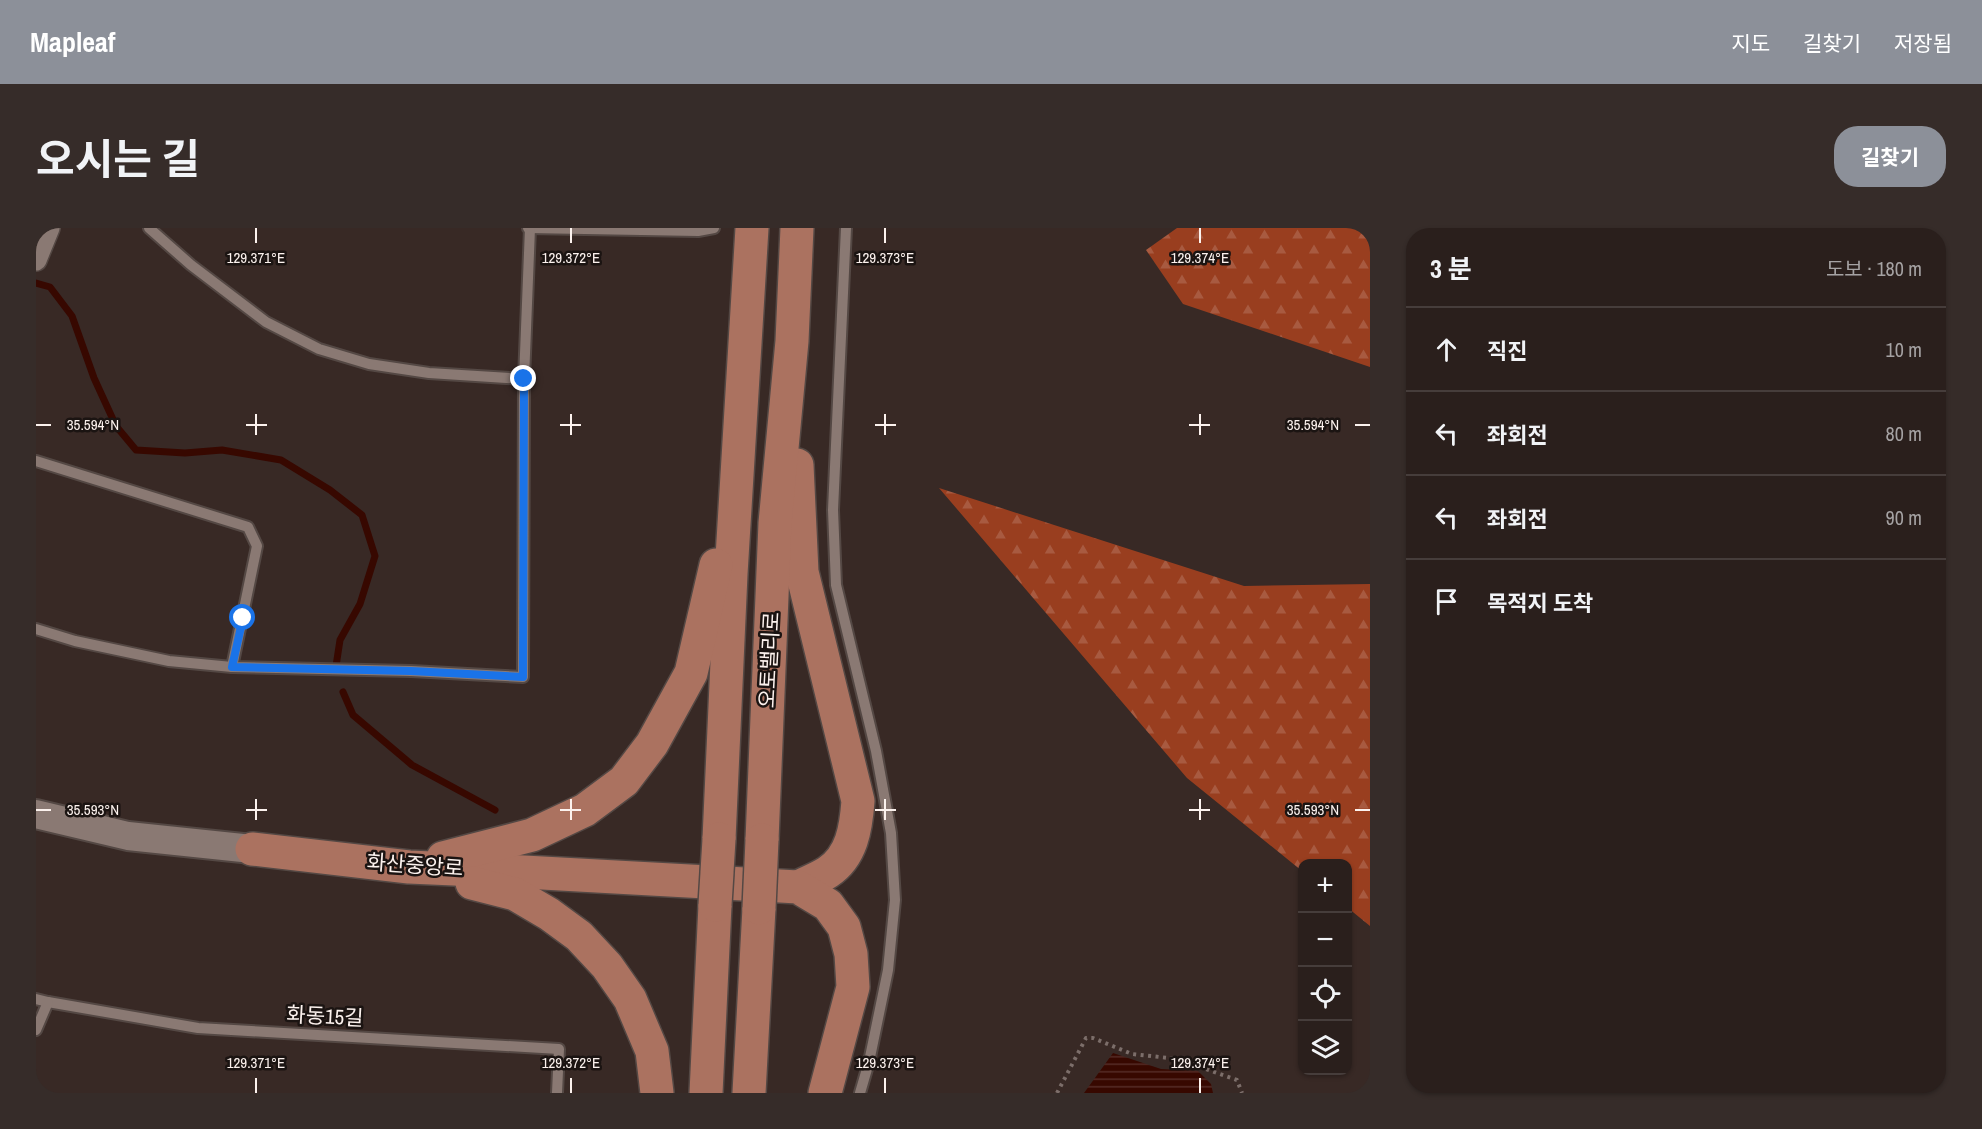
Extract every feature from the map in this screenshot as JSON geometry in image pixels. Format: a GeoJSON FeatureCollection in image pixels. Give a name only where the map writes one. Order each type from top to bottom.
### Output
{"type":"FeatureCollection","features":[{"type":"Feature","properties":{"kind":"highway","name":"오토밸리로"},"geometry":{"type":"LineString","coordinates":[[706,1093],[738,451],[752,228]]}},
{"type":"Feature","properties":{"kind":"highway","name":"오토밸리로"},"geometry":{"type":"LineString","coordinates":[[749,1093],[775,523],[792,340],[796,241]]}},
{"type":"Feature","properties":{"kind":"highway"},"geometry":{"type":"LineString","coordinates":[[792,340],[802,572],[858,801],[856,828],[846,853],[829,872],[798,887]]}},
{"type":"Feature","properties":{"kind":"highway"},"geometry":{"type":"LineString","coordinates":[[409,867],[532,835],[585,810],[624,781],[652,744],[691,673],[712,587],[738,451]]}},
{"type":"Feature","properties":{"kind":"highway","name":"화산중앙로"},"geometry":{"type":"LineString","coordinates":[[252,849],[409,867],[798,887]]}},
{"type":"Feature","properties":{"kind":"highway"},"geometry":{"type":"LineString","coordinates":[[409,867],[515,894],[549,914],[579,936],[607,966],[630,999],[652,1051],[657,1093]]}},
{"type":"Feature","properties":{"kind":"highway"},"geometry":{"type":"LineString","coordinates":[[798,887],[828,905],[844,927],[851,954],[853,987],[825,1093]]}},
{"type":"Feature","properties":{"kind":"main road","name":"화산중앙로"},"geometry":{"type":"LineString","coordinates":[[36,814],[128,836],[252,849]]}},
{"type":"Feature","properties":{"kind":"street"},"geometry":{"type":"LineString","coordinates":[[36,260],[49,228]]}},
{"type":"Feature","properties":{"kind":"lane"},"geometry":{"type":"LineString","coordinates":[[149,228],[191,265],[266,322],[319,349],[369,364],[429,372],[524,379]]}},
{"type":"Feature","properties":{"kind":"lane"},"geometry":{"type":"LineString","coordinates":[[36,629],[75,641],[169,661],[232,667],[411,671],[523,677],[524,379],[529,228],[698,231],[714,228]]}},
{"type":"Feature","properties":{"kind":"lane"},"geometry":{"type":"LineString","coordinates":[[846,228],[833,510],[836,585],[876,751],[891,833],[895,900],[888,970],[860,1093]]}},
{"type":"Feature","properties":{"kind":"lane"},"geometry":{"type":"LineString","coordinates":[[36,461],[248,527],[257,546],[232,667]]}},
{"type":"Feature","properties":{"kind":"lane","name":"화동15길"},"geometry":{"type":"LineString","coordinates":[[36,999],[198,1028],[559,1049],[557,1093]]}},
{"type":"Feature","properties":{"kind":"lane"},"geometry":{"type":"LineString","coordinates":[[36,1030],[48,1002]]}},
{"type":"Feature","properties":{"kind":"path"},"geometry":{"type":"LineString","coordinates":[[1057,1093],[1086,1038],[1093,1038],[1132,1054],[1178,1059],[1237,1080],[1242,1093]]}},
{"type":"Feature","properties":{"kind":"green space"},"geometry":{"type":"Polygon","coordinates":[[[1177,228],[1370,228],[1370,367],[1183,304],[1146,250],[1177,228]]]}},
{"type":"Feature","properties":{"kind":"green space"},"geometry":{"type":"Polygon","coordinates":[[[939,488],[1244,586],[1370,584],[1370,926],[1352,911],[1352,859],[1298,859],[1298,868],[1187,778],[939,488]]]}},
{"type":"Feature","properties":{"kind":"shaded area"},"geometry":{"type":"Polygon","coordinates":[[[1113,1053],[1161,1069],[1198,1071],[1211,1084],[1213,1093],[1084,1093],[1113,1053]]]}},
{"type":"Feature","properties":{"kind":"waterway"},"geometry":{"type":"LineString","coordinates":[[36,283],[50,287],[72,316],[94,378],[116,426],[136,450],[185,453],[222,450],[281,460],[330,490],[362,515],[375,556],[360,604],[340,640],[336,666]]}},
{"type":"Feature","properties":{"kind":"waterway"},"geometry":{"type":"LineString","coordinates":[[343,692],[353,715],[412,765],[495,810]]}},
{"type":"Feature","properties":{"kind":"route"},"geometry":{"type":"LineString","coordinates":[[243,618],[232,667],[411,671],[523,677],[524,379]]}}]}
